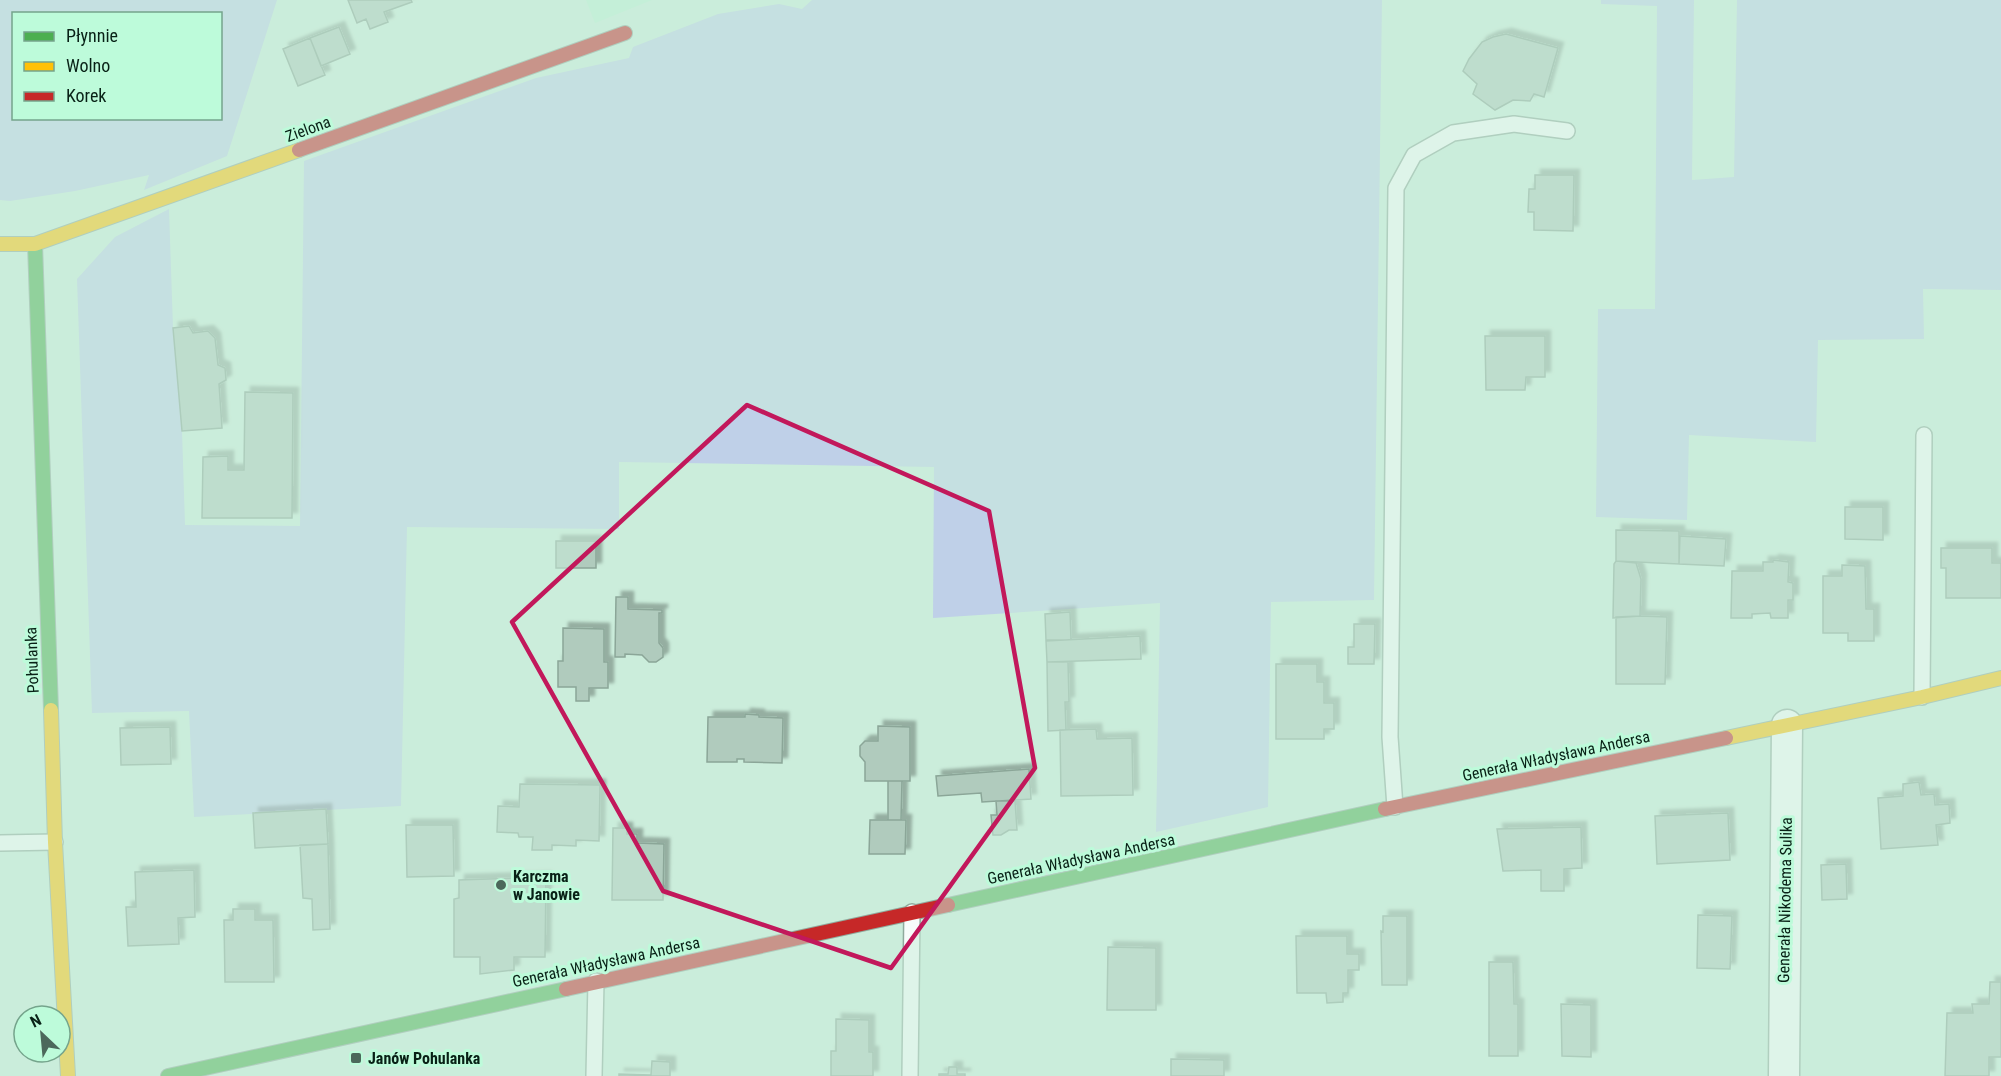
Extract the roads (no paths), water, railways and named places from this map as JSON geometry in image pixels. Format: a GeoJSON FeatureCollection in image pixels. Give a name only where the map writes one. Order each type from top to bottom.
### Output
{"type":"FeatureCollection","features":[{"type":"Feature","properties":{"kind":"street","name":"Zielona"},"geometry":{"type":"LineString","coordinates":[[0,244],[35,244],[625,33]]}},
{"type":"Feature","properties":{"kind":"street","name":"Pohulanka"},"geometry":{"type":"LineString","coordinates":[[35,244],[55,842],[68,1076]]}},
{"type":"Feature","properties":{"kind":"street","name":"Generała Władysława Andersa"},"geometry":{"type":"LineString","coordinates":[[168,1076],[208,1072],[596,981],[1395,807],[1922,697],[2001,678]]}},
{"type":"Feature","properties":{"kind":"street","name":"Generała Nikodema Sulika"},"geometry":{"type":"LineString","coordinates":[[1784,1076],[1787,725]]}},
{"type":"Feature","properties":{"kind":"lane"},"geometry":{"type":"LineString","coordinates":[[1395,807],[1390,736],[1396,188],[1414,155],[1453,133],[1514,124],[1567,131]]}},
{"type":"Feature","properties":{"kind":"lane"},"geometry":{"type":"LineString","coordinates":[[1922,697],[1924,435]]}},
{"type":"Feature","properties":{"kind":"lane"},"geometry":{"type":"LineString","coordinates":[[0,843],[55,842]]}},
{"type":"Feature","properties":{"kind":"lane"},"geometry":{"type":"LineString","coordinates":[[910,1076],[912,912]]}},
{"type":"Feature","properties":{"kind":"lane"},"geometry":{"type":"LineString","coordinates":[[594,1076],[596,981]]}},
{"type":"Feature","properties":{"kind":"place","name":"Karczma w Janowie"},"geometry":{"type":"Point","coordinates":[501,885]}},
{"type":"Feature","properties":{"kind":"place","name":"Janów Pohulanka"},"geometry":{"type":"Point","coordinates":[356,1058]}}]}
